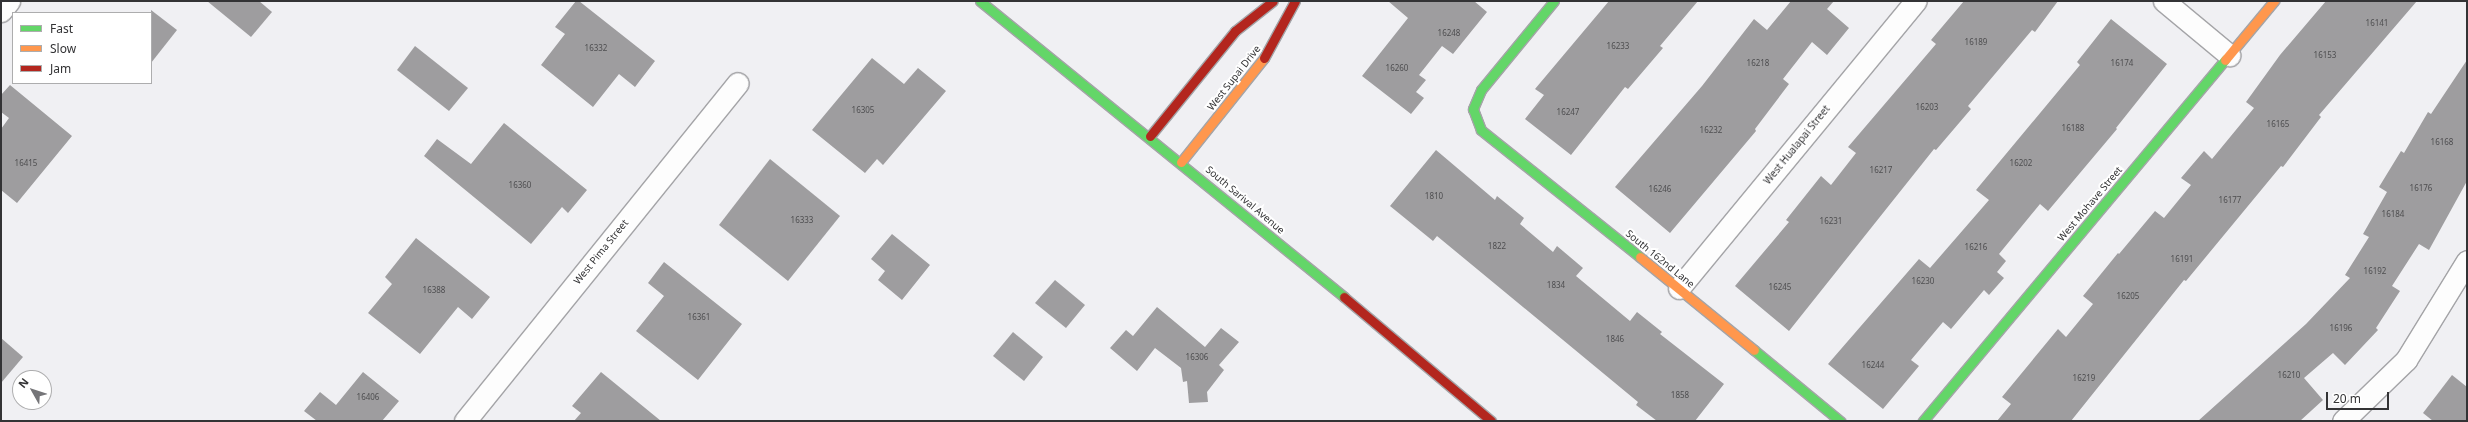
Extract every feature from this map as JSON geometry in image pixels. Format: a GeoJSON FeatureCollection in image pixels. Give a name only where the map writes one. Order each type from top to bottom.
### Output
{"type":"FeatureCollection","features":[{"type":"Feature","properties":{"kind":"street"},"geometry":{"type":"LineString","coordinates":[[1,11],[9,1]]}},
{"type":"Feature","properties":{"kind":"street","name":"South Sarival Avenue"},"geometry":{"type":"LineString","coordinates":[[980,1],[1150,136],[1491,421]]}},
{"type":"Feature","properties":{"kind":"street"},"geometry":{"type":"LineString","coordinates":[[1150,136],[1236,31],[1273,1]]}},
{"type":"Feature","properties":{"kind":"street","name":"West Supai Drive"},"geometry":{"type":"LineString","coordinates":[[1181,162],[1268,53],[1295,1]]}},
{"type":"Feature","properties":{"kind":"street","name":"South 162nd Lane"},"geometry":{"type":"LineString","coordinates":[[1554,1],[1481,90],[1473,109],[1481,130],[1679,288],[1840,421]]}},
{"type":"Feature","properties":{"kind":"street","name":"West Hualapai Street"},"geometry":{"type":"LineString","coordinates":[[1679,288],[1916,1]]}},
{"type":"Feature","properties":{"kind":"street"},"geometry":{"type":"LineString","coordinates":[[2164,1],[2229,55]]}},
{"type":"Feature","properties":{"kind":"street","name":"West Mohave Street"},"geometry":{"type":"LineString","coordinates":[[1923,421],[2274,1]]}},
{"type":"Feature","properties":{"kind":"street","name":"West Pima Street"},"geometry":{"type":"LineString","coordinates":[[465,421],[738,83]]}},
{"type":"Feature","properties":{"kind":"street"},"geometry":{"type":"LineString","coordinates":[[2343,421],[2406,360],[2467,261]]}},
{"type":"Feature","properties":{"kind":"building"},"geometry":{"type":"Polygon","coordinates":[[[207,1],[259,1],[272,12],[251,37],[207,1]]]}},
{"type":"Feature","properties":{"kind":"building"},"geometry":{"type":"Polygon","coordinates":[[[576,1],[579,1],[655,61],[635,87],[619,74],[593,107],[541,65],[565,34],[555,27],[576,1]]]}},
{"type":"Feature","properties":{"kind":"building"},"geometry":{"type":"Polygon","coordinates":[[[1388,1],[1474,1],[1487,12],[1453,54],[1442,46],[1419,75],[1426,80],[1416,92],[1424,98],[1411,114],[1362,76],[1408,18],[1388,1]]]}},
{"type":"Feature","properties":{"kind":"building"},"geometry":{"type":"Polygon","coordinates":[[[1609,1],[1698,1],[1660,46],[1663,48],[1628,89],[1625,87],[1571,155],[1525,119],[1544,95],[1535,89],[1609,1]]]}},
{"type":"Feature","properties":{"kind":"building"},"geometry":{"type":"Polygon","coordinates":[[[1791,1],[1834,1],[1827,9],[1849,28],[1827,55],[1812,42],[1783,79],[1789,84],[1755,129],[1756,131],[1670,233],[1615,187],[1702,86],[1754,19],[1767,30],[1791,1]]]}},
{"type":"Feature","properties":{"kind":"building"},"geometry":{"type":"Polygon","coordinates":[[[1964,1],[2058,1],[2035,32],[2032,30],[1968,106],[1971,109],[1936,150],[1934,149],[1789,331],[1735,286],[1789,222],[1786,220],[1821,176],[1831,185],[1856,153],[1848,147],[1936,44],[1931,40],[1964,1]]]}},
{"type":"Feature","properties":{"kind":"building"},"geometry":{"type":"Polygon","coordinates":[[[2326,1],[2417,1],[2319,115],[2321,117],[2283,167],[2281,166],[2186,281],[2184,280],[2071,421],[1997,421],[2011,404],[2002,397],[2058,329],[2066,337],[2093,304],[2083,296],[2155,211],[2164,218],[2191,185],[2181,178],[2204,151],[2212,159],[2254,108],[2246,102],[2280,55],[2326,1]]]}},
{"type":"Feature","properties":{"kind":"building"},"geometry":{"type":"Polygon","coordinates":[[[151,10],[177,30],[152,62],[152,12],[151,10]]]}},
{"type":"Feature","properties":{"kind":"building"},"geometry":{"type":"Polygon","coordinates":[[[2111,19],[2167,64],[2116,128],[2117,129],[2048,211],[2040,204],[1999,254],[2006,261],[1997,272],[2004,278],[1989,295],[1984,290],[1951,329],[1943,322],[1911,360],[1919,366],[1883,409],[1828,364],[1919,259],[1930,268],[1989,200],[1976,190],[2080,65],[2077,62],[2111,19]]]}},
{"type":"Feature","properties":{"kind":"building"},"geometry":{"type":"Polygon","coordinates":[[[415,46],[468,88],[449,111],[397,70],[415,46]]]}},
{"type":"Feature","properties":{"kind":"building"},"geometry":{"type":"Polygon","coordinates":[[[872,58],[904,84],[918,68],[946,91],[883,165],[877,159],[865,173],[812,130],[872,58]]]}},
{"type":"Feature","properties":{"kind":"building"},"geometry":{"type":"Polygon","coordinates":[[[2467,60],[2467,181],[2429,250],[2419,244],[2392,286],[2400,291],[2376,328],[2378,330],[2345,365],[2333,353],[2304,378],[2323,400],[2300,421],[2198,421],[2306,324],[2350,278],[2345,275],[2369,237],[2363,234],[2387,192],[2379,187],[2401,151],[2404,153],[2428,112],[2431,114],[2467,60]]]}},
{"type":"Feature","properties":{"kind":"building"},"geometry":{"type":"Polygon","coordinates":[[[10,85],[72,136],[17,203],[1,190],[1,129],[9,118],[1,112],[1,95],[10,85]]]}},
{"type":"Feature","properties":{"kind":"building"},"geometry":{"type":"Polygon","coordinates":[[[504,123],[587,190],[568,213],[562,207],[531,244],[424,156],[437,139],[471,164],[504,123]]]}},
{"type":"Feature","properties":{"kind":"building"},"geometry":{"type":"Polygon","coordinates":[[[1436,150],[1495,200],[1497,196],[1524,218],[1520,224],[1553,252],[1557,246],[1583,268],[1576,276],[1630,321],[1637,312],[1662,332],[1660,334],[1724,384],[1695,421],[1657,421],[1636,405],[1638,402],[1437,236],[1433,241],[1390,206],[1436,150]]]}},
{"type":"Feature","properties":{"kind":"building"},"geometry":{"type":"Polygon","coordinates":[[[770,159],[840,216],[788,281],[719,225],[770,159]]]}},
{"type":"Feature","properties":{"kind":"building"},"geometry":{"type":"Polygon","coordinates":[[[892,234],[930,265],[902,300],[878,280],[885,271],[871,259],[892,234]]]}},
{"type":"Feature","properties":{"kind":"building"},"geometry":{"type":"Polygon","coordinates":[[[416,238],[490,297],[472,319],[458,307],[420,354],[368,313],[392,284],[385,277],[416,238]]]}},
{"type":"Feature","properties":{"kind":"building"},"geometry":{"type":"Polygon","coordinates":[[[664,262],[742,324],[698,380],[636,331],[664,296],[648,283],[664,262]]]}},
{"type":"Feature","properties":{"kind":"building"},"geometry":{"type":"Polygon","coordinates":[[[1055,280],[1085,305],[1066,328],[1035,303],[1055,280]]]}},
{"type":"Feature","properties":{"kind":"building"},"geometry":{"type":"Polygon","coordinates":[[[1157,307],[1205,347],[1221,328],[1239,342],[1219,365],[1224,370],[1207,392],[1208,402],[1189,403],[1187,381],[1183,382],[1181,368],[1155,348],[1137,371],[1110,348],[1126,330],[1133,336],[1157,307]]]}},
{"type":"Feature","properties":{"kind":"building"},"geometry":{"type":"Polygon","coordinates":[[[1013,332],[1043,357],[1024,381],[993,356],[1013,332]]]}},
{"type":"Feature","properties":{"kind":"building"},"geometry":{"type":"Polygon","coordinates":[[[1,338],[23,357],[1,383],[1,338]]]}},
{"type":"Feature","properties":{"kind":"building"},"geometry":{"type":"Polygon","coordinates":[[[363,372],[399,401],[382,421],[317,421],[304,411],[320,392],[336,405],[363,372]]]}},
{"type":"Feature","properties":{"kind":"building"},"geometry":{"type":"Polygon","coordinates":[[[601,372],[661,421],[574,421],[581,413],[572,406],[601,372]]]}},
{"type":"Feature","properties":{"kind":"building"},"geometry":{"type":"Polygon","coordinates":[[[2452,375],[2467,387],[2467,421],[2433,421],[2423,413],[2452,375]]]}},
{"type":"Feature","properties":{"kind":"traffic: fast"},"geometry":{"type":"LineString","coordinates":[[980,1],[1344,297]]}},
{"type":"Feature","properties":{"kind":"traffic: fast"},"geometry":{"type":"LineString","coordinates":[[1554,1],[1481,90],[1473,109],[1481,130],[1640,257]]}},
{"type":"Feature","properties":{"kind":"traffic: fast"},"geometry":{"type":"LineString","coordinates":[[1923,421],[2225,60]]}},
{"type":"Feature","properties":{"kind":"traffic: fast"},"geometry":{"type":"LineString","coordinates":[[1754,350],[1840,421]]}},
{"type":"Feature","properties":{"kind":"traffic: slow"},"geometry":{"type":"LineString","coordinates":[[2225,60],[2274,1]]}},
{"type":"Feature","properties":{"kind":"traffic: slow"},"geometry":{"type":"LineString","coordinates":[[1181,162],[1264,58]]}},
{"type":"Feature","properties":{"kind":"traffic: slow"},"geometry":{"type":"LineString","coordinates":[[1640,257],[1754,350]]}},
{"type":"Feature","properties":{"kind":"traffic: jam"},"geometry":{"type":"LineString","coordinates":[[1150,136],[1235,31],[1273,1]]}},
{"type":"Feature","properties":{"kind":"traffic: jam"},"geometry":{"type":"LineString","coordinates":[[1264,58],[1295,1]]}},
{"type":"Feature","properties":{"kind":"traffic: jam"},"geometry":{"type":"LineString","coordinates":[[1344,297],[1491,421]]}}]}
